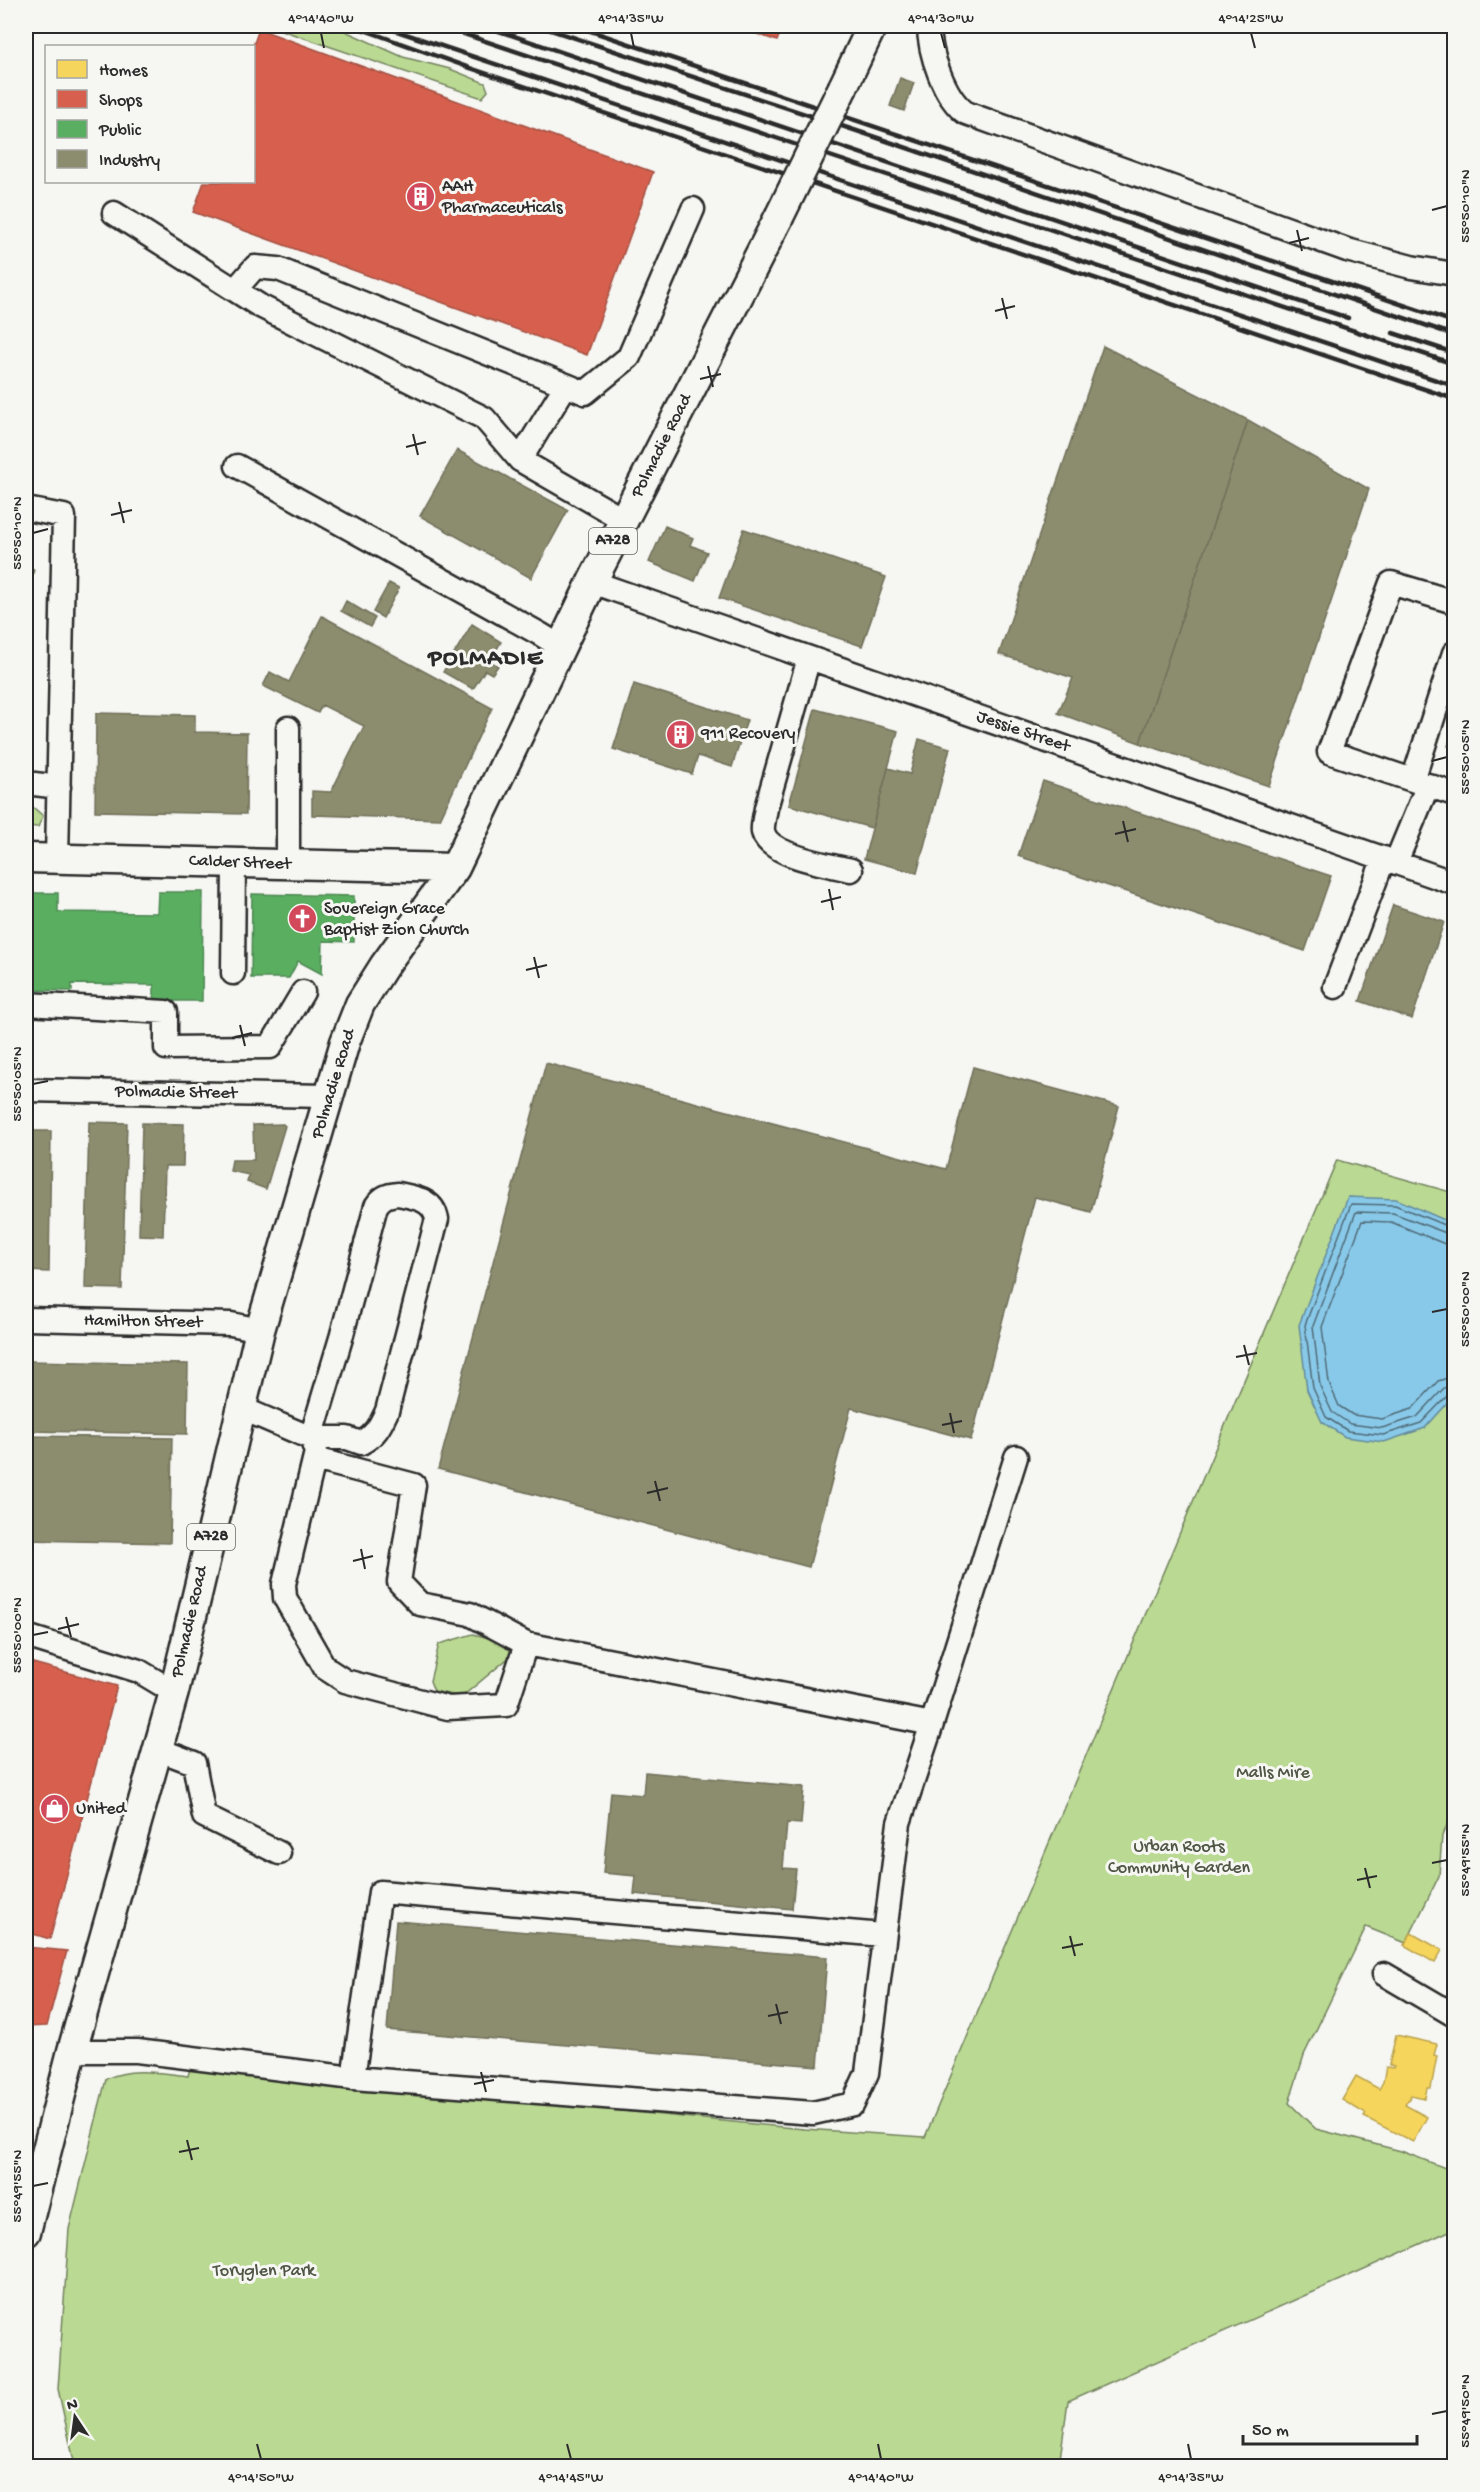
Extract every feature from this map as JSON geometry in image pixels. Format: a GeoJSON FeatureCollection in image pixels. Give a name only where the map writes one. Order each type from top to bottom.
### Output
{"type":"FeatureCollection","features":[{"type":"Feature","properties":{"kind":"main road","name":"Polmadie Road"},"geometry":{"type":"LineString","coordinates":[[26,2232],[72,2051],[174,1692],[260,1330],[327,1096],[345,1042],[360,1004],[407,932],[455,868],[592,582],[779,217],[872,26]]}},
{"type":"Feature","properties":{"kind":"main road","name":"Calder Street"},"geometry":{"type":"LineString","coordinates":[[26,858],[455,868]]}},
{"type":"Feature","properties":{"kind":"street"},"geometry":{"type":"LineString","coordinates":[[929,26],[934,59],[951,98],[966,113],[1347,250],[1411,267],[1455,274]]}},
{"type":"Feature","properties":{"kind":"street"},"geometry":{"type":"LineString","coordinates":[[235,290],[255,267],[278,269],[585,393],[629,357],[693,209]]}},
{"type":"Feature","properties":{"kind":"street"},"geometry":{"type":"LineString","coordinates":[[114,213],[260,306],[484,418],[520,460],[624,520]]}},
{"type":"Feature","properties":{"kind":"street"},"geometry":{"type":"LineString","coordinates":[[520,460],[566,385]]}},
{"type":"Feature","properties":{"kind":"street"},"geometry":{"type":"LineString","coordinates":[[237,466],[540,634],[561,648]]}},
{"type":"Feature","properties":{"kind":"street"},"geometry":{"type":"LineString","coordinates":[[26,509],[64,516],[57,859]]}},
{"type":"Feature","properties":{"kind":"street","name":"Jessie Street"},"geometry":{"type":"LineString","coordinates":[[592,582],[1455,883]]}},
{"type":"Feature","properties":{"kind":"street"},"geometry":{"type":"LineString","coordinates":[[1455,602],[1391,583],[1329,752],[1455,794]]}},
{"type":"Feature","properties":{"kind":"street"},"geometry":{"type":"LineString","coordinates":[[1335,987],[1390,860],[1420,782],[1455,653]]}},
{"type":"Feature","properties":{"kind":"street"},"geometry":{"type":"LineString","coordinates":[[809,658],[766,808],[763,831],[770,844],[785,853],[852,870]]}},
{"type":"Feature","properties":{"kind":"street"},"geometry":{"type":"LineString","coordinates":[[288,728],[288,864]]}},
{"type":"Feature","properties":{"kind":"street"},"geometry":{"type":"LineString","coordinates":[[26,783],[59,787]]}},
{"type":"Feature","properties":{"kind":"street"},"geometry":{"type":"LineString","coordinates":[[233,973],[234,863]]}},
{"type":"Feature","properties":{"kind":"street"},"geometry":{"type":"LineString","coordinates":[[26,1004],[166,1011],[166,1048],[270,1047],[303,992]]}},
{"type":"Feature","properties":{"kind":"street","name":"Polmadie Street"},"geometry":{"type":"LineString","coordinates":[[26,1090],[327,1096]]}},
{"type":"Feature","properties":{"kind":"street"},"geometry":{"type":"LineString","coordinates":[[313,1449],[347,1438],[361,1443],[372,1437],[387,1412],[437,1219],[431,1204],[423,1200],[398,1194],[388,1195],[376,1206],[313,1449],[284,1584],[285,1598],[325,1668],[345,1681],[448,1708],[506,1705],[526,1644]]}},
{"type":"Feature","properties":{"kind":"street","name":"Hamilton Street"},"geometry":{"type":"LineString","coordinates":[[26,1319],[231,1324],[260,1330]]}},
{"type":"Feature","properties":{"kind":"street"},"geometry":{"type":"LineString","coordinates":[[241,1408],[313,1449],[414,1485],[399,1582],[420,1604],[470,1614],[526,1644],[932,1724]]}},
{"type":"Feature","properties":{"kind":"street"},"geometry":{"type":"LineString","coordinates":[[72,2051],[137,2051],[176,2054],[353,2078],[813,2113],[853,2104],[867,2073],[899,1823],[1016,1457]]}},
{"type":"Feature","properties":{"kind":"street"},"geometry":{"type":"LineString","coordinates":[[26,1636],[139,1671],[174,1692]]}},
{"type":"Feature","properties":{"kind":"street"},"geometry":{"type":"LineString","coordinates":[[157,1749],[194,1763],[204,1816],[279,1853]]}},
{"type":"Feature","properties":{"kind":"street"},"geometry":{"type":"LineString","coordinates":[[353,2078],[380,1892],[883,1935]]}},
{"type":"Feature","properties":{"kind":"street"},"geometry":{"type":"LineString","coordinates":[[1384,1974],[1455,2015]]}},
{"type":"Feature","properties":{"kind":"green space"},"geometry":{"type":"Polygon","coordinates":[[[269,26],[334,26],[403,57],[450,69],[485,83],[488,91],[482,98],[269,26]]]}},
{"type":"Feature","properties":{"kind":"green space"},"geometry":{"type":"Polygon","coordinates":[[[26,801],[43,816],[38,827],[26,826],[26,801]]]}},
{"type":"Feature","properties":{"kind":"green space"},"geometry":{"type":"Polygon","coordinates":[[[1337,1160],[1454,1193],[1454,1810],[1442,1836],[1439,1876],[1406,1943],[1366,1927],[1304,2055],[1289,2103],[1316,2129],[1401,2151],[1448,2169],[1454,2186],[1454,2229],[1068,2401],[1059,2466],[75,2466],[58,2389],[69,2229],[106,2079],[116,2075],[157,2072],[188,2076],[190,2068],[804,2129],[925,2137],[1337,1160]]]}},
{"type":"Feature","properties":{"kind":"green space"},"geometry":{"type":"Polygon","coordinates":[[[473,1634],[509,1643],[514,1647],[512,1655],[464,1695],[457,1696],[434,1691],[430,1681],[439,1644],[473,1634]]]}},
{"type":"Feature","properties":{"kind":"water"},"geometry":{"type":"Polygon","coordinates":[[[1348,1197],[1396,1199],[1454,1224],[1454,1396],[1425,1428],[1384,1442],[1345,1437],[1322,1422],[1307,1390],[1299,1325],[1348,1197]]]}},
{"type":"Feature","properties":{"kind":"building: Homes"},"geometry":{"type":"Polygon","coordinates":[[[1411,1933],[1442,1950],[1435,1963],[1404,1945],[1411,1933]]]}},
{"type":"Feature","properties":{"kind":"building: Homes"},"geometry":{"type":"Polygon","coordinates":[[[1396,2035],[1437,2044],[1431,2088],[1427,2088],[1425,2098],[1411,2095],[1405,2105],[1427,2117],[1413,2142],[1364,2117],[1366,2114],[1342,2100],[1356,2076],[1379,2089],[1386,2067],[1393,2068],[1394,2066],[1389,2065],[1396,2035]]]}},
{"type":"Feature","properties":{"kind":"building: Shops"},"geometry":{"type":"Polygon","coordinates":[[[735,26],[783,26],[777,41],[735,26]]]}},
{"type":"Feature","properties":{"kind":"building: Shops","name":"AAH Pharmaceuticals"},"geometry":{"type":"Polygon","coordinates":[[[259,29],[653,172],[587,355],[193,212],[204,183],[255,183],[253,45],[259,29]]]}},
{"type":"Feature","properties":{"kind":"building: Shops","name":"United"},"geometry":{"type":"Polygon","coordinates":[[[26,1661],[117,1686],[50,1939],[26,1932],[26,1661]]]}},
{"type":"Feature","properties":{"kind":"building: Shops"},"geometry":{"type":"Polygon","coordinates":[[[26,1947],[67,1951],[47,2026],[26,2027],[26,1947]]]}},
{"type":"Feature","properties":{"kind":"building: Public"},"geometry":{"type":"Polygon","coordinates":[[[158,892],[203,892],[202,1001],[154,1001],[154,985],[72,984],[72,991],[32,990],[33,957],[26,957],[26,893],[58,893],[58,912],[157,913],[158,892]]]}},
{"type":"Feature","properties":{"kind":"building: Public","name":"Sovereign Grace Baptist Zion Church"},"geometry":{"type":"Polygon","coordinates":[[[252,894],[354,896],[354,942],[323,941],[322,974],[298,961],[289,978],[251,978],[252,894]]]}},
{"type":"Feature","properties":{"kind":"building: Industry"},"geometry":{"type":"Polygon","coordinates":[[[1454,26],[1454,35],[1431,27],[1454,26]]]}},
{"type":"Feature","properties":{"kind":"building: Industry"},"geometry":{"type":"Polygon","coordinates":[[[900,78],[914,83],[904,111],[890,106],[900,78]]]}},
{"type":"Feature","properties":{"kind":"building: Industry"},"geometry":{"type":"Polygon","coordinates":[[[1103,346],[1248,420],[1140,743],[1058,713],[1073,678],[999,654],[1103,346]]]}},
{"type":"Feature","properties":{"kind":"building: Industry"},"geometry":{"type":"Polygon","coordinates":[[[1248,420],[1369,489],[1269,786],[1140,743],[1248,420]]]}},
{"type":"Feature","properties":{"kind":"building: Industry"},"geometry":{"type":"Polygon","coordinates":[[[457,450],[568,510],[531,578],[420,516],[457,450]]]}},
{"type":"Feature","properties":{"kind":"building: Industry"},"geometry":{"type":"Polygon","coordinates":[[[665,526],[693,538],[690,545],[707,552],[695,581],[649,562],[665,526]]]}},
{"type":"Feature","properties":{"kind":"building: Industry"},"geometry":{"type":"Polygon","coordinates":[[[744,529],[886,577],[862,646],[719,598],[744,529]]]}},
{"type":"Feature","properties":{"kind":"building: Industry"},"geometry":{"type":"Polygon","coordinates":[[[26,567],[34,570],[26,594],[26,567]]]}},
{"type":"Feature","properties":{"kind":"building: Industry"},"geometry":{"type":"Polygon","coordinates":[[[389,583],[399,588],[383,618],[373,612],[389,583]]]}},
{"type":"Feature","properties":{"kind":"building: Industry"},"geometry":{"type":"Polygon","coordinates":[[[346,601],[375,618],[370,627],[341,611],[346,601]]]}},
{"type":"Feature","properties":{"kind":"building: Industry"},"geometry":{"type":"Polygon","coordinates":[[[322,616],[492,708],[440,819],[312,815],[312,791],[331,792],[364,726],[322,705],[318,713],[263,686],[270,672],[289,682],[322,616]]]}},
{"type":"Feature","properties":{"kind":"building: Industry"},"geometry":{"type":"Polygon","coordinates":[[[472,624],[501,642],[490,661],[498,666],[492,674],[485,670],[473,689],[443,672],[472,624]]]}},
{"type":"Feature","properties":{"kind":"building: Industry","name":"911 Recovery"},"geometry":{"type":"Polygon","coordinates":[[[634,684],[747,720],[732,767],[698,756],[692,774],[613,749],[634,684]]]}},
{"type":"Feature","properties":{"kind":"building: Industry"},"geometry":{"type":"Polygon","coordinates":[[[815,709],[898,731],[872,828],[789,805],[815,709]]]}},
{"type":"Feature","properties":{"kind":"building: Industry"},"geometry":{"type":"Polygon","coordinates":[[[96,713],[195,715],[195,732],[247,733],[246,814],[95,811],[96,713]]]}},
{"type":"Feature","properties":{"kind":"building: Industry"},"geometry":{"type":"Polygon","coordinates":[[[1454,728],[1454,748],[1448,746],[1454,728]]]}},
{"type":"Feature","properties":{"kind":"building: Industry"},"geometry":{"type":"Polygon","coordinates":[[[919,739],[950,748],[917,873],[864,859],[888,768],[910,774],[919,739]]]}},
{"type":"Feature","properties":{"kind":"building: Industry"},"geometry":{"type":"Polygon","coordinates":[[[1043,781],[1331,876],[1305,951],[1018,856],[1043,781]]]}},
{"type":"Feature","properties":{"kind":"building: Industry"},"geometry":{"type":"Polygon","coordinates":[[[1393,905],[1444,922],[1412,1019],[1360,1001],[1393,905]]]}},
{"type":"Feature","properties":{"kind":"building: Industry"},"geometry":{"type":"Polygon","coordinates":[[[546,1063],[946,1169],[973,1067],[1119,1106],[1091,1212],[1035,1197],[971,1440],[851,1408],[809,1567],[438,1469],[546,1063]]]}},
{"type":"Feature","properties":{"kind":"building: Industry"},"geometry":{"type":"Polygon","coordinates":[[[89,1122],[127,1123],[122,1289],[85,1288],[89,1122]]]}},
{"type":"Feature","properties":{"kind":"building: Industry"},"geometry":{"type":"Polygon","coordinates":[[[142,1123],[184,1124],[183,1166],[165,1166],[163,1236],[139,1235],[142,1123]]]}},
{"type":"Feature","properties":{"kind":"building: Industry"},"geometry":{"type":"Polygon","coordinates":[[[283,1124],[285,1126],[266,1189],[247,1182],[249,1175],[230,1171],[232,1160],[254,1160],[253,1125],[283,1124]]]}},
{"type":"Feature","properties":{"kind":"building: Industry"},"geometry":{"type":"Polygon","coordinates":[[[26,1131],[51,1131],[49,1272],[26,1271],[26,1131]]]}},
{"type":"Feature","properties":{"kind":"building: Industry"},"geometry":{"type":"Polygon","coordinates":[[[26,1361],[188,1364],[187,1434],[26,1431],[26,1361]]]}},
{"type":"Feature","properties":{"kind":"building: Industry"},"geometry":{"type":"Polygon","coordinates":[[[26,1436],[172,1438],[170,1543],[26,1540],[26,1436]]]}},
{"type":"Feature","properties":{"kind":"building: Industry"},"geometry":{"type":"Polygon","coordinates":[[[645,1772],[804,1787],[801,1824],[787,1823],[783,1868],[796,1869],[792,1909],[634,1894],[636,1876],[603,1873],[611,1792],[643,1795],[645,1772]]]}},
{"type":"Feature","properties":{"kind":"building: Industry"},"geometry":{"type":"Polygon","coordinates":[[[396,1921],[827,1957],[818,2066],[387,2030],[396,1921]]]}},
{"type":"Feature","properties":{"kind":"railway"},"geometry":{"type":"LineString","coordinates":[[353,26],[470,68],[1454,399]]}},
{"type":"Feature","properties":{"kind":"railway"},"geometry":{"type":"LineString","coordinates":[[382,26],[1454,386]]}},
{"type":"Feature","properties":{"kind":"railway"},"geometry":{"type":"LineString","coordinates":[[440,26],[1454,364]]}},
{"type":"Feature","properties":{"kind":"railway"},"geometry":{"type":"LineString","coordinates":[[484,26],[1348,318]]}},
{"type":"Feature","properties":{"kind":"railway"},"geometry":{"type":"LineString","coordinates":[[539,26],[875,137],[1454,335]]}},
{"type":"Feature","properties":{"kind":"railway"},"geometry":{"type":"LineString","coordinates":[[576,26],[1454,322]]}},
{"type":"Feature","properties":{"kind":"railway"},"geometry":{"type":"LineString","coordinates":[[1393,333],[1454,353]]}},
{"type":"Feature","properties":{"kind":"place","name":"AAH Pharmaceuticals"},"geometry":{"type":"Point","coordinates":[421,197]}},
{"type":"Feature","properties":{"kind":"place","name":"911 Recovery"},"geometry":{"type":"Point","coordinates":[680,734]}},
{"type":"Feature","properties":{"kind":"place","name":"Sovereign Grace Baptist Zion Church"},"geometry":{"type":"Point","coordinates":[303,919]}},
{"type":"Feature","properties":{"kind":"place","name":"United"},"geometry":{"type":"Point","coordinates":[55,1809]}},
{"type":"Feature","properties":{"kind":"district","name":"POLMADIE"},"geometry":{"type":"Point","coordinates":[486,659]}},
{"type":"Feature","properties":{"kind":"park label","name":"Malls Mire"},"geometry":{"type":"Point","coordinates":[1273,1773]}},
{"type":"Feature","properties":{"kind":"park label","name":"Urban Roots Community Garden"},"geometry":{"type":"Point","coordinates":[1179,1857]}},
{"type":"Feature","properties":{"kind":"park label","name":"Toryglen Park"},"geometry":{"type":"Point","coordinates":[264,2271]}}]}
